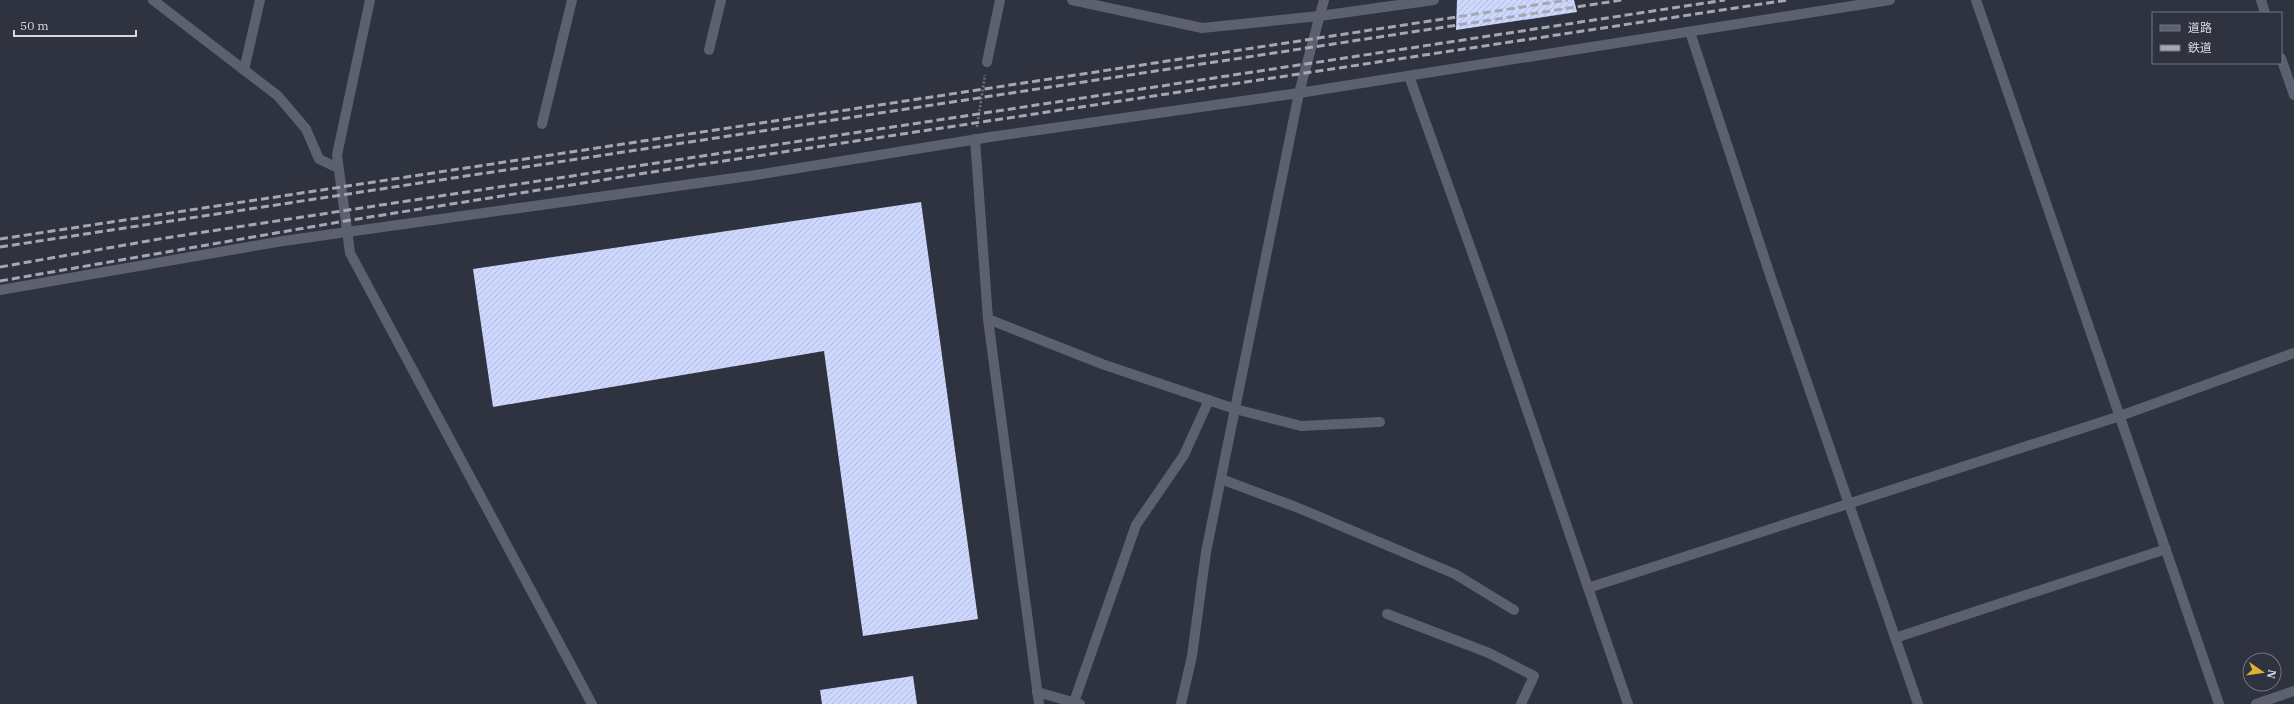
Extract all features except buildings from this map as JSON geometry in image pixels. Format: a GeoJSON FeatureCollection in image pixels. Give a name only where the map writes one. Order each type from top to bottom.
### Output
{"type":"FeatureCollection","features":[{"type":"Feature","properties":{"kind":"street"},"geometry":{"type":"LineString","coordinates":[[153,0],[278,96],[306,129],[319,159],[338,168]]}},
{"type":"Feature","properties":{"kind":"street"},"geometry":{"type":"LineString","coordinates":[[244,70],[260,0]]}},
{"type":"Feature","properties":{"kind":"street"},"geometry":{"type":"LineString","coordinates":[[370,0],[336,155],[350,253],[592,704]]}},
{"type":"Feature","properties":{"kind":"street"},"geometry":{"type":"LineString","coordinates":[[542,124],[572,0]]}},
{"type":"Feature","properties":{"kind":"street"},"geometry":{"type":"LineString","coordinates":[[709,50],[721,0]]}},
{"type":"Feature","properties":{"kind":"street"},"geometry":{"type":"LineString","coordinates":[[987,62],[1000,0]]}},
{"type":"Feature","properties":{"kind":"street"},"geometry":{"type":"LineString","coordinates":[[1072,0],[1202,28],[1320,16],[1434,0]]}},
{"type":"Feature","properties":{"kind":"street"},"geometry":{"type":"LineString","coordinates":[[1180,704],[1192,656],[1206,552],[1299,93],[1324,0]]}},
{"type":"Feature","properties":{"kind":"street"},"geometry":{"type":"LineString","coordinates":[[0,290],[214,252],[756,175],[975,140],[1299,93],[1890,0]]}},
{"type":"Feature","properties":{"kind":"street"},"geometry":{"type":"LineString","coordinates":[[1976,0],[2219,704]]}},
{"type":"Feature","properties":{"kind":"street"},"geometry":{"type":"LineString","coordinates":[[2261,0],[2265,12]]}},
{"type":"Feature","properties":{"kind":"street"},"geometry":{"type":"LineString","coordinates":[[1690,32],[1771,278],[1918,704]]}},
{"type":"Feature","properties":{"kind":"street"},"geometry":{"type":"LineString","coordinates":[[2282,61],[2294,95]]}},
{"type":"Feature","properties":{"kind":"street"},"geometry":{"type":"LineString","coordinates":[[1408,76],[1495,315],[1628,704]]}},
{"type":"Feature","properties":{"kind":"street"},"geometry":{"type":"LineString","coordinates":[[975,140],[988,319],[1039,704]]}},
{"type":"Feature","properties":{"kind":"street"},"geometry":{"type":"LineString","coordinates":[[988,319],[1102,364],[1235,409],[1301,426],[1380,422]]}},
{"type":"Feature","properties":{"kind":"street"},"geometry":{"type":"LineString","coordinates":[[1588,588],[2120,416],[2294,352]]}},
{"type":"Feature","properties":{"kind":"street"},"geometry":{"type":"LineString","coordinates":[[1037,692],[1077,703],[1136,524],[1184,455],[1209,400]]}},
{"type":"Feature","properties":{"kind":"street"},"geometry":{"type":"LineString","coordinates":[[1221,479],[1296,507],[1454,574],[1514,610]]}},
{"type":"Feature","properties":{"kind":"street"},"geometry":{"type":"LineString","coordinates":[[1895,638],[2166,549]]}},
{"type":"Feature","properties":{"kind":"street"},"geometry":{"type":"LineString","coordinates":[[1387,614],[1489,653],[1534,676],[1521,704]]}},
{"type":"Feature","properties":{"kind":"street"},"geometry":{"type":"LineString","coordinates":[[2256,704],[2294,691]]}},
{"type":"Feature","properties":{"kind":"path"},"geometry":{"type":"LineString","coordinates":[[975,140],[987,62]]}},
{"type":"Feature","properties":{"kind":"railway"},"geometry":{"type":"LineString","coordinates":[[0,239],[1568,0]]}},
{"type":"Feature","properties":{"kind":"railway"},"geometry":{"type":"LineString","coordinates":[[0,247],[1622,0]]}},
{"type":"Feature","properties":{"kind":"railway"},"geometry":{"type":"LineString","coordinates":[[0,267],[165,238],[1725,0]]}},
{"type":"Feature","properties":{"kind":"railway"},"geometry":{"type":"LineString","coordinates":[[0,281],[345,221],[671,169],[1788,0]]}}]}
